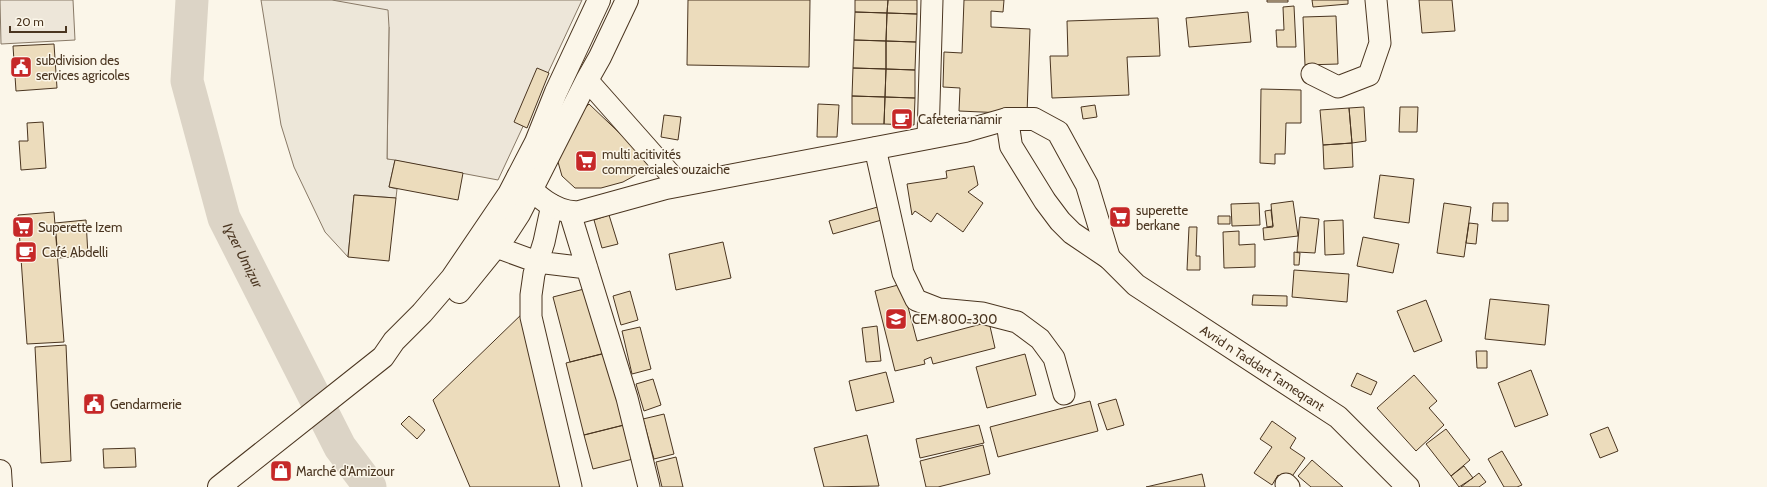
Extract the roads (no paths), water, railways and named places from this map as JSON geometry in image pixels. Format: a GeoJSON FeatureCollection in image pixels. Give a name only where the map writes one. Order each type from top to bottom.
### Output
{"type":"FeatureCollection","features":[{"type":"Feature","properties":{"kind":"main road"},"geometry":{"type":"LineString","coordinates":[[219,487],[383,357],[399,350],[429,327],[496,247],[506,234],[525,184],[536,142],[556,92],[599,0]]}},
{"type":"Feature","properties":{"kind":"main road"},"geometry":{"type":"LineString","coordinates":[[383,357],[394,341],[422,313],[452,278],[482,236],[525,184],[600,57],[627,0]]}},
{"type":"Feature","properties":{"kind":"main road"},"geometry":{"type":"LineString","coordinates":[[525,184],[561,209],[587,210],[680,185],[965,131],[1007,119],[1034,119],[1058,132],[1087,185],[1109,258]]}},
{"type":"Feature","properties":{"kind":"main road","name":"Avrid n Taddart Tameqrant"},"geometry":{"type":"LineString","coordinates":[[1007,119],[1011,146],[1045,201],[1060,221],[1072,233],[1109,258],[1136,285],[1338,417],[1408,487]]}},
{"type":"Feature","properties":{"kind":"main road"},"geometry":{"type":"LineString","coordinates":[[0,471],[1,487]]}},
{"type":"Feature","properties":{"kind":"street"},"geometry":{"type":"LineString","coordinates":[[928,138],[932,0]]}},
{"type":"Feature","properties":{"kind":"street"},"geometry":{"type":"LineString","coordinates":[[1312,74],[1338,87],[1369,75],[1380,43],[1376,0]]}},
{"type":"Feature","properties":{"kind":"street"},"geometry":{"type":"LineString","coordinates":[[587,80],[680,185]]}},
{"type":"Feature","properties":{"kind":"street"},"geometry":{"type":"LineString","coordinates":[[875,148],[903,273],[916,300],[939,309],[982,313],[1017,322],[1040,339],[1054,358],[1064,394]]}},
{"type":"Feature","properties":{"kind":"street"},"geometry":{"type":"LineString","coordinates":[[561,209],[544,242],[537,262],[531,295],[531,317],[570,487]]}},
{"type":"Feature","properties":{"kind":"street"},"geometry":{"type":"LineString","coordinates":[[561,209],[587,268],[627,398],[649,487]]}},
{"type":"Feature","properties":{"kind":"street"},"geometry":{"type":"LineString","coordinates":[[496,247],[537,262],[587,268]]}},
{"type":"Feature","properties":{"kind":"waterway","name":"Iɣzer Umiẓur"},"geometry":{"type":"LineString","coordinates":[[192,0],[187,81],[224,218],[340,447],[370,487]]}},
{"type":"Feature","properties":{"kind":"place","name":"subdivision des services agricoles"},"geometry":{"type":"Point","coordinates":[21,67]}},
{"type":"Feature","properties":{"kind":"place","name":"Cafeteria namir"},"geometry":{"type":"Point","coordinates":[902,119]}},
{"type":"Feature","properties":{"kind":"place","name":"multi acitivités commerciales ouzaiche"},"geometry":{"type":"Point","coordinates":[586,161]}},
{"type":"Feature","properties":{"kind":"place","name":"superette berkane"},"geometry":{"type":"Point","coordinates":[1120,217]}},
{"type":"Feature","properties":{"kind":"place","name":"Superette Izem"},"geometry":{"type":"Point","coordinates":[23,227]}},
{"type":"Feature","properties":{"kind":"place","name":"Café Abdelli"},"geometry":{"type":"Point","coordinates":[26,252]}},
{"type":"Feature","properties":{"kind":"place","name":"CEM 800-300"},"geometry":{"type":"Point","coordinates":[896,319]}},
{"type":"Feature","properties":{"kind":"place","name":"Gendarmerie"},"geometry":{"type":"Point","coordinates":[94,404]}},
{"type":"Feature","properties":{"kind":"place","name":"Marché d'Amizour"},"geometry":{"type":"Point","coordinates":[281,471]}}]}
